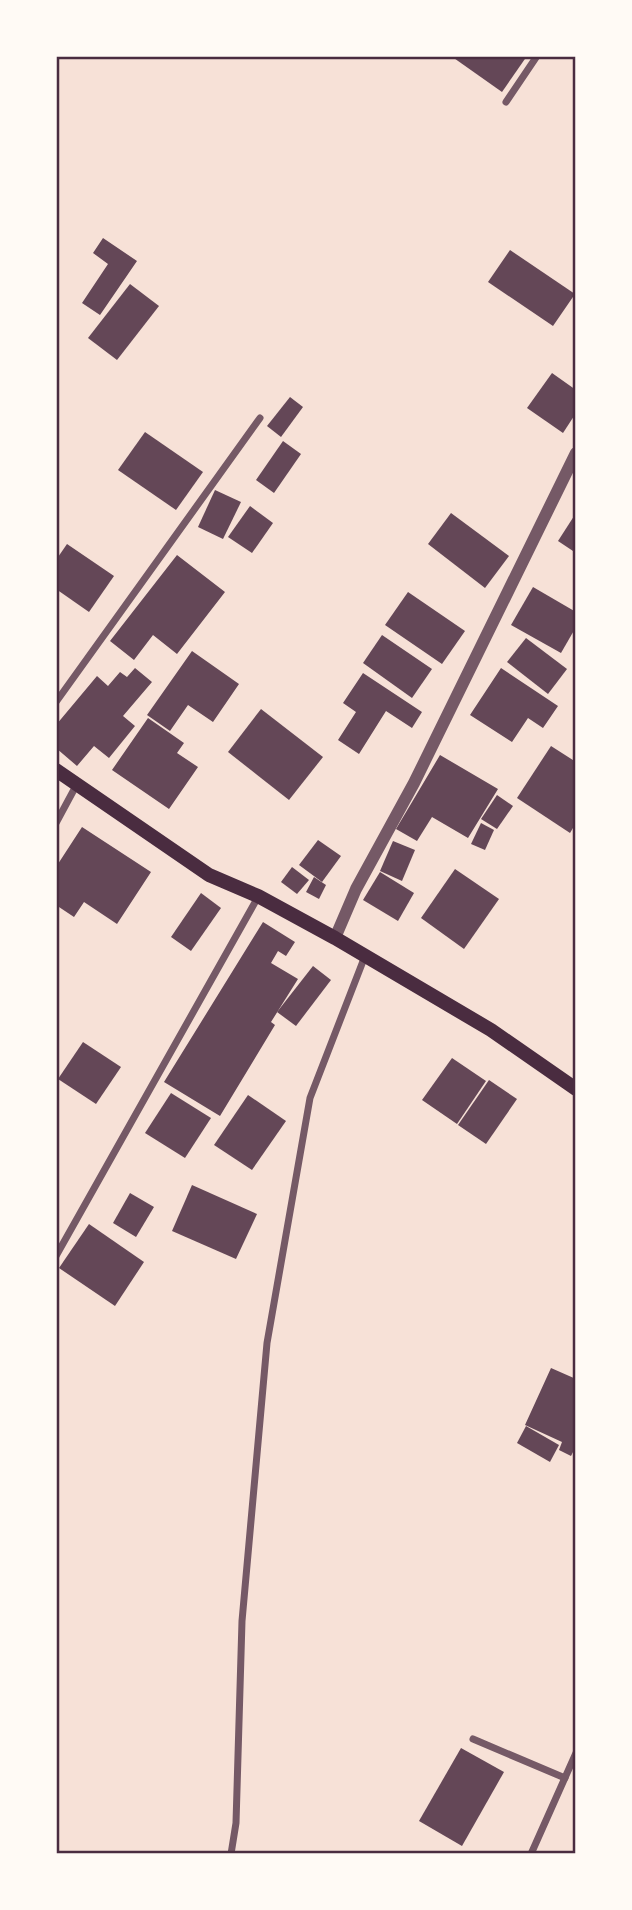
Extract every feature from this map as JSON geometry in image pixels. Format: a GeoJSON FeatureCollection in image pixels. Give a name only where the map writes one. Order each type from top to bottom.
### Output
{"type":"FeatureCollection","features":[{"type":"Feature","properties":{"kind":"main road"},"geometry":{"type":"LineString","coordinates":[[56,770],[209,875],[258,896],[335,938],[491,1030],[576,1089]]}},
{"type":"Feature","properties":{"kind":"street"},"geometry":{"type":"LineString","coordinates":[[506,102],[537,56]]}},
{"type":"Feature","properties":{"kind":"street"},"geometry":{"type":"LineString","coordinates":[[56,702],[260,418]]}},
{"type":"Feature","properties":{"kind":"street"},"geometry":{"type":"LineString","coordinates":[[335,938],[356,889],[414,783],[576,453]]}},
{"type":"Feature","properties":{"kind":"street"},"geometry":{"type":"LineString","coordinates":[[56,823],[77,784]]}},
{"type":"Feature","properties":{"kind":"street"},"geometry":{"type":"LineString","coordinates":[[56,1256],[258,896]]}},
{"type":"Feature","properties":{"kind":"street"},"geometry":{"type":"LineString","coordinates":[[231,1854],[236,1823],[242,1621],[267,1343],[310,1098],[365,956]]}},
{"type":"Feature","properties":{"kind":"street"},"geometry":{"type":"LineString","coordinates":[[473,1740],[565,1778]]}},
{"type":"Feature","properties":{"kind":"street"},"geometry":{"type":"LineString","coordinates":[[531,1854],[576,1753]]}},
{"type":"Feature","properties":{"kind":"building"},"geometry":{"type":"Polygon","coordinates":[[[451,56],[527,56],[502,92],[451,56]]]}},
{"type":"Feature","properties":{"kind":"building"},"geometry":{"type":"Polygon","coordinates":[[[103,238],[137,261],[100,315],[82,303],[108,264],[93,253],[103,238]]]}},
{"type":"Feature","properties":{"kind":"building"},"geometry":{"type":"Polygon","coordinates":[[[510,250],[575,294],[553,326],[488,282],[510,250]]]}},
{"type":"Feature","properties":{"kind":"building"},"geometry":{"type":"Polygon","coordinates":[[[130,284],[159,306],[117,360],[88,338],[130,284]]]}},
{"type":"Feature","properties":{"kind":"building"},"geometry":{"type":"Polygon","coordinates":[[[552,373],[576,390],[576,413],[563,433],[527,408],[552,373]]]}},
{"type":"Feature","properties":{"kind":"building"},"geometry":{"type":"Polygon","coordinates":[[[290,397],[303,407],[281,437],[267,426],[290,397]]]}},
{"type":"Feature","properties":{"kind":"building"},"geometry":{"type":"Polygon","coordinates":[[[145,432],[203,472],[176,510],[118,470],[145,432]]]}},
{"type":"Feature","properties":{"kind":"building"},"geometry":{"type":"Polygon","coordinates":[[[283,441],[301,454],[274,493],[256,480],[283,441]]]}},
{"type":"Feature","properties":{"kind":"building"},"geometry":{"type":"Polygon","coordinates":[[[215,490],[241,502],[223,539],[198,527],[215,490]]]}},
{"type":"Feature","properties":{"kind":"building"},"geometry":{"type":"Polygon","coordinates":[[[250,506],[273,523],[252,553],[228,537],[250,506]]]}},
{"type":"Feature","properties":{"kind":"building"},"geometry":{"type":"Polygon","coordinates":[[[451,513],[509,556],[485,588],[428,544],[451,513]]]}},
{"type":"Feature","properties":{"kind":"building"},"geometry":{"type":"Polygon","coordinates":[[[576,513],[576,553],[558,541],[576,513]]]}},
{"type":"Feature","properties":{"kind":"building"},"geometry":{"type":"Polygon","coordinates":[[[67,544],[114,576],[89,612],[56,589],[56,560],[67,544]]]}},
{"type":"Feature","properties":{"kind":"building"},"geometry":{"type":"Polygon","coordinates":[[[177,555],[225,592],[177,654],[153,635],[134,660],[110,641],[177,555]]]}},
{"type":"Feature","properties":{"kind":"building"},"geometry":{"type":"Polygon","coordinates":[[[533,587],[576,612],[576,627],[561,653],[511,625],[533,587]]]}},
{"type":"Feature","properties":{"kind":"building"},"geometry":{"type":"Polygon","coordinates":[[[408,592],[465,631],[442,664],[385,625],[408,592]]]}},
{"type":"Feature","properties":{"kind":"building"},"geometry":{"type":"Polygon","coordinates":[[[382,635],[432,669],[412,698],[363,663],[382,635]]]}},
{"type":"Feature","properties":{"kind":"building"},"geometry":{"type":"Polygon","coordinates":[[[526,638],[567,669],[548,694],[507,662],[526,638]]]}},
{"type":"Feature","properties":{"kind":"building"},"geometry":{"type":"Polygon","coordinates":[[[192,651],[239,684],[213,722],[188,705],[170,731],[147,715],[192,651]]]}},
{"type":"Feature","properties":{"kind":"building"},"geometry":{"type":"Polygon","coordinates":[[[135,668],[152,682],[123,716],[135,726],[109,758],[94,746],[77,766],[56,748],[56,725],[97,676],[108,686],[120,672],[127,677],[135,668]]]}},
{"type":"Feature","properties":{"kind":"building"},"geometry":{"type":"Polygon","coordinates":[[[501,668],[558,706],[543,728],[528,718],[512,742],[470,715],[501,668]]]}},
{"type":"Feature","properties":{"kind":"building"},"geometry":{"type":"Polygon","coordinates":[[[363,673],[422,712],[412,728],[386,711],[359,754],[338,740],[356,712],[343,703],[363,673]]]}},
{"type":"Feature","properties":{"kind":"building"},"geometry":{"type":"Polygon","coordinates":[[[261,709],[323,757],[289,800],[228,752],[261,709]]]}},
{"type":"Feature","properties":{"kind":"building"},"geometry":{"type":"Polygon","coordinates":[[[148,718],[184,743],[177,753],[198,767],[169,809],[112,770],[148,718]]]}},
{"type":"Feature","properties":{"kind":"building"},"geometry":{"type":"Polygon","coordinates":[[[551,746],[576,762],[576,823],[570,833],[517,798],[551,746]]]}},
{"type":"Feature","properties":{"kind":"building"},"geometry":{"type":"Polygon","coordinates":[[[440,755],[498,789],[468,838],[432,817],[417,841],[396,829],[440,755]]]}},
{"type":"Feature","properties":{"kind":"building"},"geometry":{"type":"Polygon","coordinates":[[[497,795],[513,806],[497,829],[481,819],[497,795]]]}},
{"type":"Feature","properties":{"kind":"building"},"geometry":{"type":"Polygon","coordinates":[[[481,823],[494,830],[485,850],[471,844],[481,823]]]}},
{"type":"Feature","properties":{"kind":"building"},"geometry":{"type":"Polygon","coordinates":[[[82,827],[151,872],[117,924],[84,902],[74,917],[56,905],[56,867],[82,827]]]}},
{"type":"Feature","properties":{"kind":"building"},"geometry":{"type":"Polygon","coordinates":[[[318,840],[341,856],[322,882],[299,865],[318,840]]]}},
{"type":"Feature","properties":{"kind":"building"},"geometry":{"type":"Polygon","coordinates":[[[393,841],[415,850],[402,881],[380,871],[393,841]]]}},
{"type":"Feature","properties":{"kind":"building"},"geometry":{"type":"Polygon","coordinates":[[[292,867],[309,880],[297,894],[281,882],[292,867]]]}},
{"type":"Feature","properties":{"kind":"building"},"geometry":{"type":"Polygon","coordinates":[[[455,869],[499,899],[464,949],[421,918],[455,869]]]}},
{"type":"Feature","properties":{"kind":"building"},"geometry":{"type":"Polygon","coordinates":[[[380,872],[414,893],[398,921],[363,900],[380,872]]]}},
{"type":"Feature","properties":{"kind":"building"},"geometry":{"type":"Polygon","coordinates":[[[314,877],[326,885],[319,899],[306,892],[314,877]]]}},
{"type":"Feature","properties":{"kind":"building"},"geometry":{"type":"Polygon","coordinates":[[[201,893],[221,908],[191,951],[171,937],[201,893]]]}},
{"type":"Feature","properties":{"kind":"building"},"geometry":{"type":"Polygon","coordinates":[[[263,922],[295,942],[286,956],[278,951],[271,963],[298,979],[271,1022],[275,1025],[220,1116],[164,1082],[263,922]]]}},
{"type":"Feature","properties":{"kind":"building"},"geometry":{"type":"Polygon","coordinates":[[[313,966],[331,980],[296,1026],[277,1012],[313,966]]]}},
{"type":"Feature","properties":{"kind":"building"},"geometry":{"type":"Polygon","coordinates":[[[83,1042],[121,1067],[96,1104],[58,1079],[83,1042]]]}},
{"type":"Feature","properties":{"kind":"building"},"geometry":{"type":"Polygon","coordinates":[[[452,1058],[486,1081],[457,1124],[422,1100],[452,1058]]]}},
{"type":"Feature","properties":{"kind":"building"},"geometry":{"type":"Polygon","coordinates":[[[489,1080],[517,1099],[486,1144],[458,1125],[489,1080]]]}},
{"type":"Feature","properties":{"kind":"building"},"geometry":{"type":"Polygon","coordinates":[[[171,1093],[211,1118],[185,1158],[145,1133],[171,1093]]]}},
{"type":"Feature","properties":{"kind":"building"},"geometry":{"type":"Polygon","coordinates":[[[248,1095],[286,1121],[252,1170],[214,1145],[248,1095]]]}},
{"type":"Feature","properties":{"kind":"building"},"geometry":{"type":"Polygon","coordinates":[[[192,1185],[257,1214],[236,1259],[172,1231],[192,1185]]]}},
{"type":"Feature","properties":{"kind":"building"},"geometry":{"type":"Polygon","coordinates":[[[130,1193],[154,1207],[136,1237],[113,1223],[130,1193]]]}},
{"type":"Feature","properties":{"kind":"building"},"geometry":{"type":"Polygon","coordinates":[[[89,1224],[144,1262],[115,1306],[59,1268],[89,1224]]]}},
{"type":"Feature","properties":{"kind":"building"},"geometry":{"type":"Polygon","coordinates":[[[551,1368],[576,1379],[576,1446],[571,1456],[559,1450],[562,1442],[525,1425],[551,1368]]]}},
{"type":"Feature","properties":{"kind":"building"},"geometry":{"type":"Polygon","coordinates":[[[526,1426],[559,1445],[550,1462],[517,1443],[526,1426]]]}},
{"type":"Feature","properties":{"kind":"building"},"geometry":{"type":"Polygon","coordinates":[[[461,1748],[504,1772],[462,1846],[419,1821],[461,1748]]]}}]}
